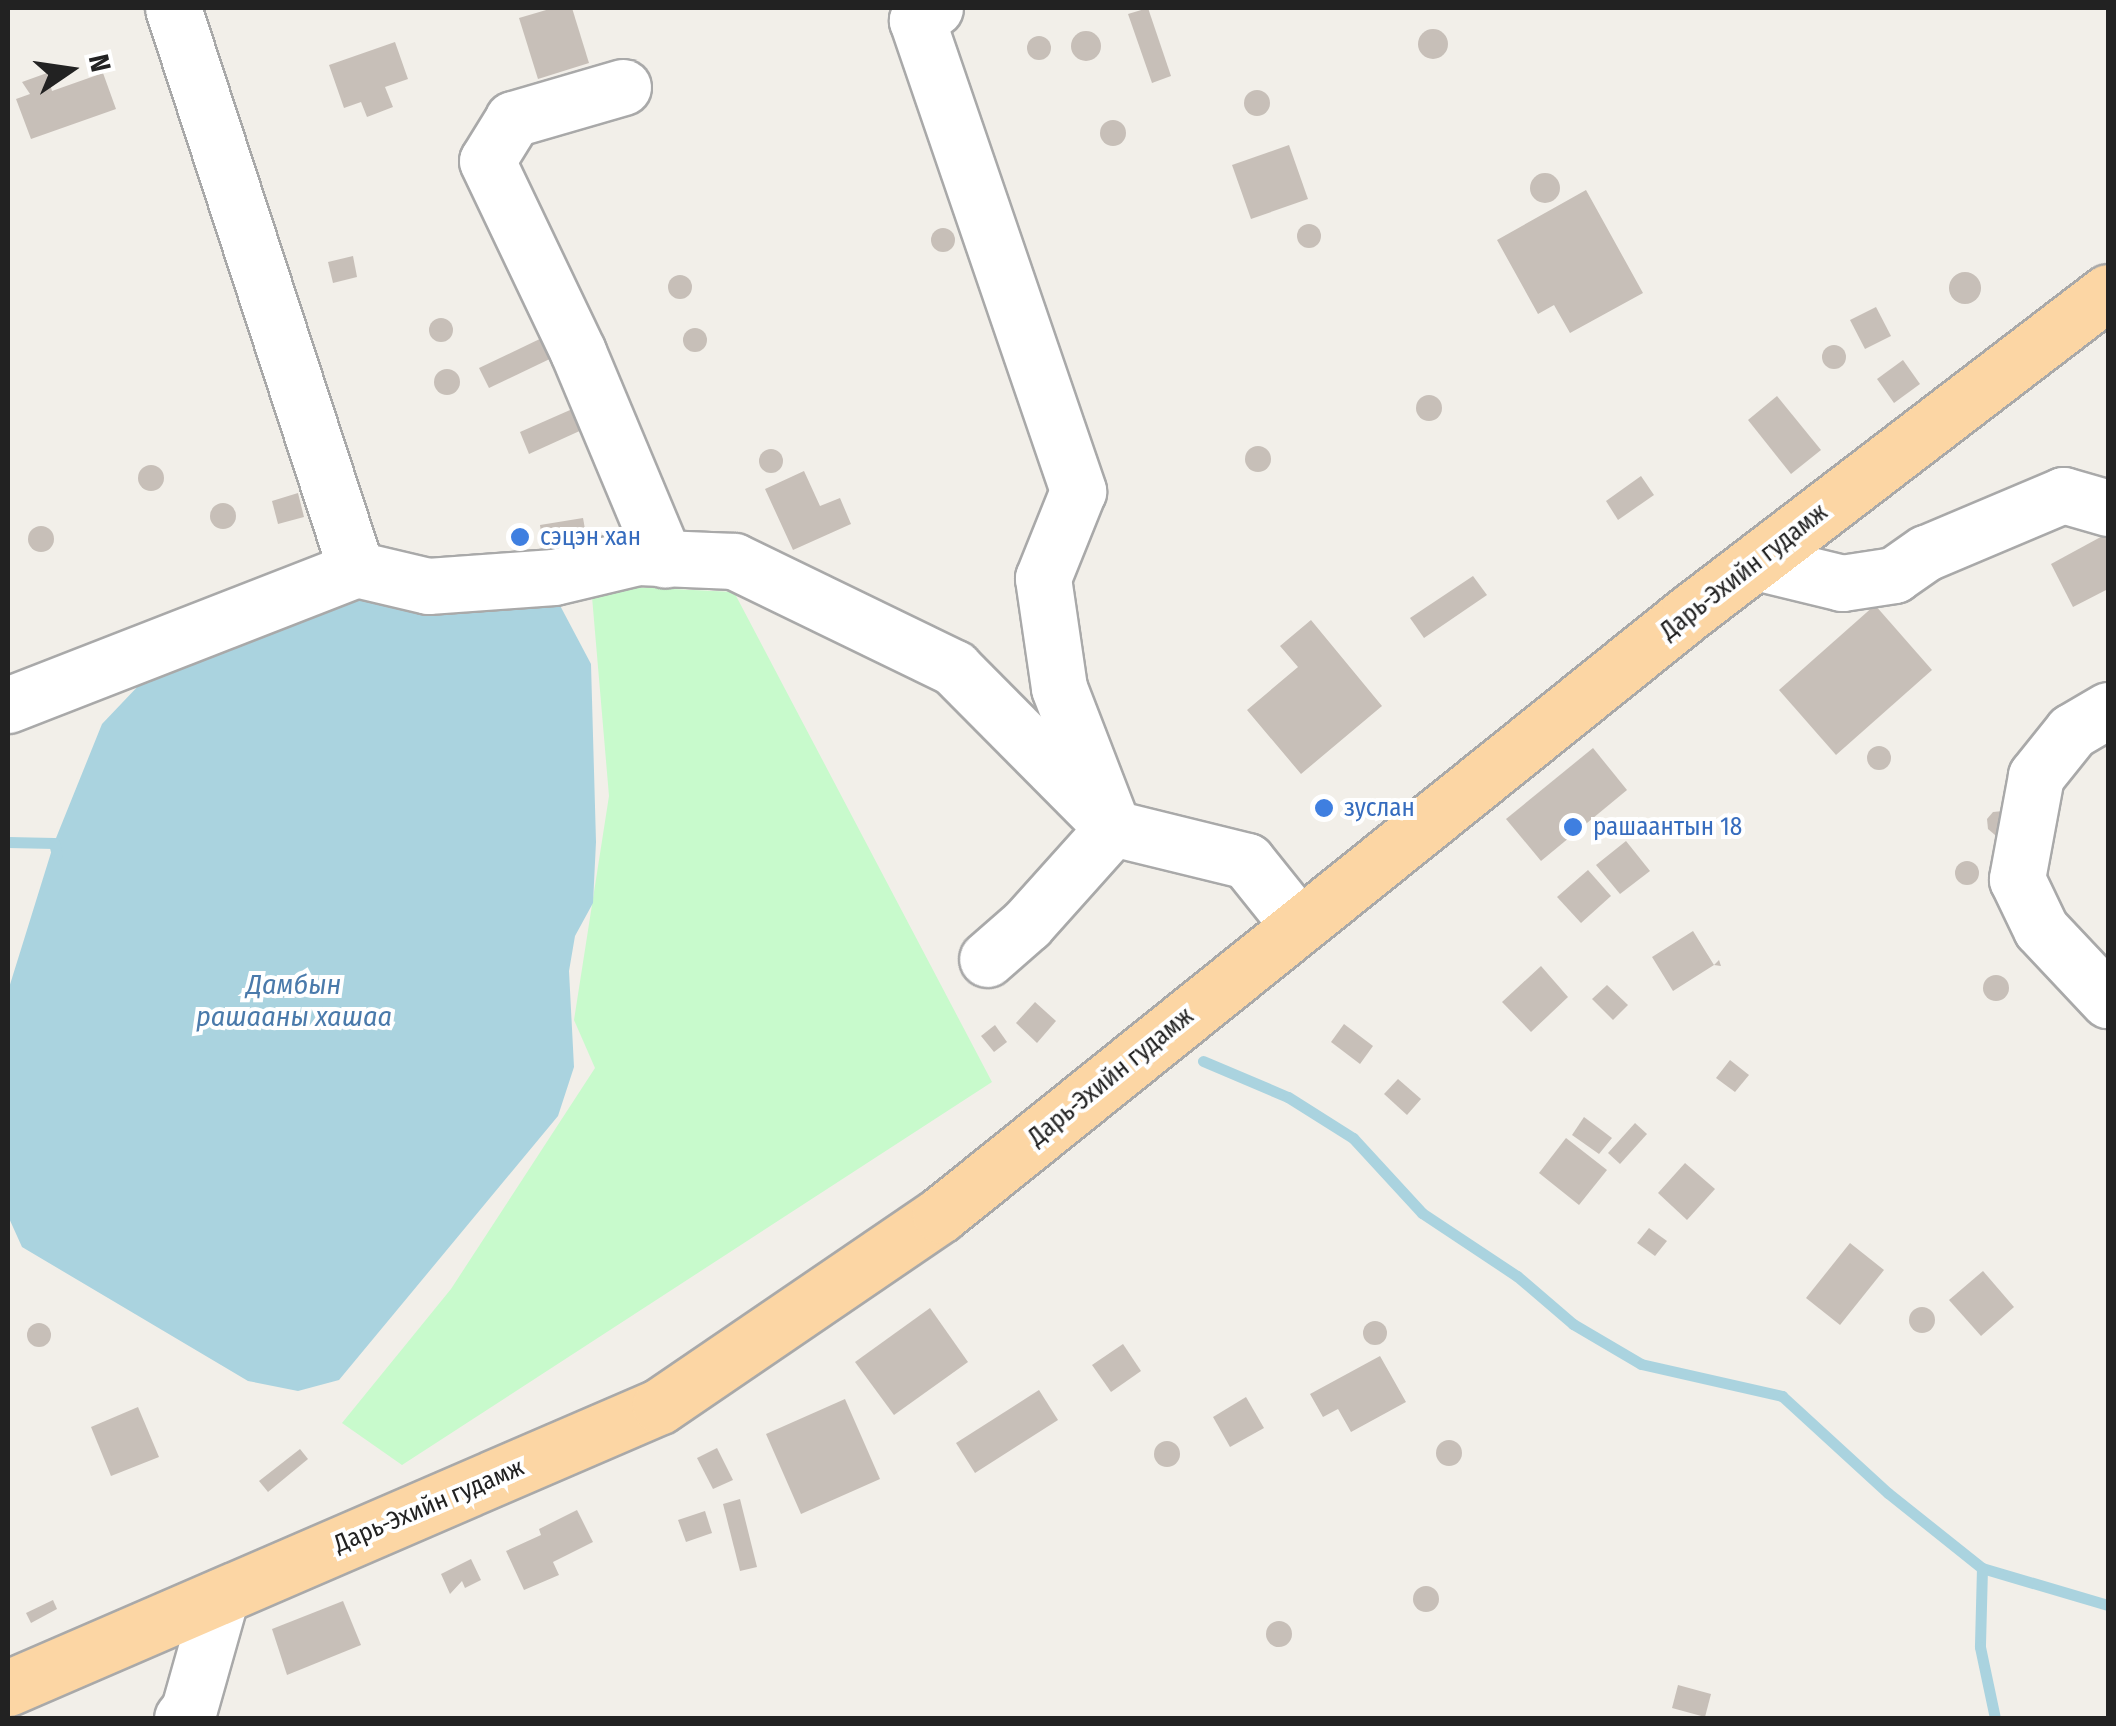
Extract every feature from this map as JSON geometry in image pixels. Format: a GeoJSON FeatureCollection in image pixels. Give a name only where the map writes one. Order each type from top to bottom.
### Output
{"type":"FeatureCollection","features":[{"type":"Feature","properties":{"kind":"main road","name":"Дарь-Эхийн гудамж"},"geometry":{"type":"LineString","coordinates":[[8,1688],[660,1406],[940,1215],[1756,562],[2108,292]]}},
{"type":"Feature","properties":{"kind":"street"},"geometry":{"type":"LineString","coordinates":[[172,8],[356,569]]}},
{"type":"Feature","properties":{"kind":"street"},"geometry":{"type":"LineString","coordinates":[[935,8],[917,20],[1078,491],[1043,578],[1059,688],[1113,828]]}},
{"type":"Feature","properties":{"kind":"street"},"geometry":{"type":"LineString","coordinates":[[623,87],[513,119],[487,161],[578,352],[666,560]]}},
{"type":"Feature","properties":{"kind":"street"},"geometry":{"type":"LineString","coordinates":[[1756,562],[1842,583],[1894,575],[1926,553],[2063,495],[2108,508]]}},
{"type":"Feature","properties":{"kind":"street"},"geometry":{"type":"LineString","coordinates":[[8,705],[356,569],[428,586],[554,577],[638,557],[734,561],[954,668],[1113,828],[1246,861],[1299,926]]}},
{"type":"Feature","properties":{"kind":"street"},"geometry":{"type":"LineString","coordinates":[[2108,710],[2072,731],[2036,776],[2023,828],[2017,880],[2041,929],[2108,1000]]}},
{"type":"Feature","properties":{"kind":"street"},"geometry":{"type":"LineString","coordinates":[[987,959],[1046,904],[1113,828]]}},
{"type":"Feature","properties":{"kind":"street"},"geometry":{"type":"LineString","coordinates":[[182,1718],[189,1709],[221,1596]]}},
{"type":"Feature","properties":{"kind":"green space"},"geometry":{"type":"Polygon","coordinates":[[[591,585],[734,592],[992,1082],[402,1465],[342,1423],[451,1289],[595,1068],[574,1020],[609,796],[591,585]]]}},
{"type":"Feature","properties":{"kind":"water","name":"Дамбын рашааны хашаа"},"geometry":{"type":"Polygon","coordinates":[[[555,596],[591,664],[596,842],[593,903],[575,936],[569,971],[574,1067],[558,1116],[339,1380],[298,1391],[248,1381],[22,1247],[8,1216],[8,991],[54,843],[102,724],[161,662],[326,598],[555,596]]]}},
{"type":"Feature","properties":{"kind":"building"},"geometry":{"type":"Polygon","coordinates":[[[553,8],[572,8],[589,63],[538,79],[519,18],[553,8]]]}},
{"type":"Feature","properties":{"kind":"building"},"geometry":{"type":"Polygon","coordinates":[[[1148,8],[1171,76],[1152,83],[1128,14],[1148,8]]]}},
{"type":"Feature","properties":{"kind":"building"},"geometry":{"type":"Polygon","coordinates":[[[1433,29],[1444,33],[1448,44],[1444,55],[1433,59],[1422,55],[1418,44],[1422,33],[1433,29]]]}},
{"type":"Feature","properties":{"kind":"building"},"geometry":{"type":"Polygon","coordinates":[[[1086,31],[1097,35],[1101,46],[1097,57],[1086,61],[1075,57],[1071,46],[1075,35],[1086,31]]]}},
{"type":"Feature","properties":{"kind":"building"},"geometry":{"type":"Polygon","coordinates":[[[1034,36],[1044,36],[1051,48],[1044,60],[1034,60],[1027,53],[1027,43],[1034,36]]]}},
{"type":"Feature","properties":{"kind":"building"},"geometry":{"type":"Polygon","coordinates":[[[395,42],[408,79],[385,87],[393,107],[367,117],[361,102],[344,108],[329,65],[395,42]]]}},
{"type":"Feature","properties":{"kind":"building"},"geometry":{"type":"Polygon","coordinates":[[[47,73],[52,91],[103,73],[116,109],[31,139],[16,99],[30,94],[22,82],[47,73]]]}},
{"type":"Feature","properties":{"kind":"building"},"geometry":{"type":"Polygon","coordinates":[[[1257,90],[1266,94],[1270,103],[1266,112],[1257,116],[1248,112],[1244,103],[1248,94],[1257,90]]]}},
{"type":"Feature","properties":{"kind":"building"},"geometry":{"type":"Polygon","coordinates":[[[1113,120],[1122,124],[1126,133],[1122,142],[1113,146],[1104,142],[1100,133],[1104,124],[1113,120]]]}},
{"type":"Feature","properties":{"kind":"building"},"geometry":{"type":"Polygon","coordinates":[[[1289,145],[1308,199],[1251,219],[1232,165],[1289,145]]]}},
{"type":"Feature","properties":{"kind":"building"},"geometry":{"type":"Polygon","coordinates":[[[1545,173],[1556,177],[1560,188],[1556,199],[1545,203],[1534,199],[1530,188],[1534,177],[1545,173]]]}},
{"type":"Feature","properties":{"kind":"building"},"geometry":{"type":"Polygon","coordinates":[[[1586,190],[1643,293],[1570,333],[1554,305],[1538,314],[1497,240],[1586,190]]]}},
{"type":"Feature","properties":{"kind":"building"},"geometry":{"type":"Polygon","coordinates":[[[1304,224],[1314,224],[1321,236],[1314,248],[1304,248],[1297,241],[1297,231],[1304,224]]]}},
{"type":"Feature","properties":{"kind":"building"},"geometry":{"type":"Polygon","coordinates":[[[938,228],[948,228],[955,240],[948,252],[938,252],[931,245],[931,235],[938,228]]]}},
{"type":"Feature","properties":{"kind":"building"},"geometry":{"type":"Polygon","coordinates":[[[353,256],[357,277],[333,283],[328,262],[353,256]]]}},
{"type":"Feature","properties":{"kind":"building"},"geometry":{"type":"Polygon","coordinates":[[[1965,272],[1976,277],[1981,288],[1976,299],[1965,304],[1954,299],[1949,288],[1954,277],[1965,272]]]}},
{"type":"Feature","properties":{"kind":"building"},"geometry":{"type":"Polygon","coordinates":[[[675,275],[685,275],[692,287],[685,299],[675,299],[668,292],[668,282],[675,275]]]}},
{"type":"Feature","properties":{"kind":"building"},"geometry":{"type":"Polygon","coordinates":[[[1876,307],[1891,336],[1865,349],[1850,320],[1876,307]]]}},
{"type":"Feature","properties":{"kind":"building"},"geometry":{"type":"Polygon","coordinates":[[[441,318],[450,321],[450,339],[441,342],[432,339],[429,330],[432,321],[441,318]]]}},
{"type":"Feature","properties":{"kind":"building"},"geometry":{"type":"Polygon","coordinates":[[[690,328],[700,328],[707,340],[700,352],[690,352],[683,345],[683,335],[690,328]]]}},
{"type":"Feature","properties":{"kind":"building"},"geometry":{"type":"Polygon","coordinates":[[[546,336],[556,356],[489,388],[479,368],[546,336]]]}},
{"type":"Feature","properties":{"kind":"building"},"geometry":{"type":"Polygon","coordinates":[[[1829,345],[1839,345],[1846,357],[1839,369],[1829,369],[1822,362],[1822,352],[1829,345]]]}},
{"type":"Feature","properties":{"kind":"building"},"geometry":{"type":"Polygon","coordinates":[[[1903,360],[1920,384],[1894,403],[1877,379],[1903,360]]]}},
{"type":"Feature","properties":{"kind":"building"},"geometry":{"type":"Polygon","coordinates":[[[447,369],[456,373],[460,382],[456,391],[447,395],[438,391],[434,382],[438,373],[447,369]]]}},
{"type":"Feature","properties":{"kind":"building"},"geometry":{"type":"Polygon","coordinates":[[[1429,395],[1438,399],[1442,408],[1438,417],[1429,421],[1420,417],[1416,408],[1420,399],[1429,395]]]}},
{"type":"Feature","properties":{"kind":"building"},"geometry":{"type":"Polygon","coordinates":[[[1777,396],[1821,450],[1791,474],[1748,420],[1777,396]]]}},
{"type":"Feature","properties":{"kind":"building"},"geometry":{"type":"Polygon","coordinates":[[[586,403],[595,424],[529,454],[520,432],[586,403]]]}},
{"type":"Feature","properties":{"kind":"building"},"geometry":{"type":"Polygon","coordinates":[[[1258,446],[1267,450],[1271,459],[1267,468],[1258,472],[1249,468],[1245,459],[1249,450],[1258,446]]]}},
{"type":"Feature","properties":{"kind":"building"},"geometry":{"type":"Polygon","coordinates":[[[766,449],[776,449],[783,461],[776,473],[766,473],[759,466],[759,456],[766,449]]]}},
{"type":"Feature","properties":{"kind":"building"},"geometry":{"type":"Polygon","coordinates":[[[151,465],[160,469],[164,478],[160,487],[151,491],[142,487],[138,478],[142,469],[151,465]]]}},
{"type":"Feature","properties":{"kind":"building"},"geometry":{"type":"Polygon","coordinates":[[[804,471],[820,506],[840,498],[851,524],[793,550],[765,489],[804,471]]]}},
{"type":"Feature","properties":{"kind":"building"},"geometry":{"type":"Polygon","coordinates":[[[1641,476],[1654,495],[1618,520],[1606,501],[1641,476]]]}},
{"type":"Feature","properties":{"kind":"building"},"geometry":{"type":"Polygon","coordinates":[[[298,493],[304,517],[278,524],[272,501],[298,493]]]}},
{"type":"Feature","properties":{"kind":"building"},"geometry":{"type":"Polygon","coordinates":[[[223,503],[232,507],[236,516],[232,525],[223,529],[214,525],[210,516],[214,507],[223,503]]]}},
{"type":"Feature","properties":{"kind":"building"},"geometry":{"type":"Polygon","coordinates":[[[583,518],[589,551],[545,558],[540,525],[583,518]]]}},
{"type":"Feature","properties":{"kind":"building"},"geometry":{"type":"Polygon","coordinates":[[[41,526],[50,530],[54,539],[50,548],[41,552],[32,548],[28,539],[32,530],[41,526]]]}},
{"type":"Feature","properties":{"kind":"building"},"geometry":{"type":"Polygon","coordinates":[[[2108,533],[2108,589],[2073,607],[2051,564],[2108,533]]]}},
{"type":"Feature","properties":{"kind":"building"},"geometry":{"type":"Polygon","coordinates":[[[1473,576],[1487,595],[1424,638],[1410,618],[1473,576]]]}},
{"type":"Feature","properties":{"kind":"building"},"geometry":{"type":"Polygon","coordinates":[[[1875,605],[1932,670],[1836,755],[1779,690],[1875,605]]]}},
{"type":"Feature","properties":{"kind":"building"},"geometry":{"type":"Polygon","coordinates":[[[1311,620],[1382,706],[1301,774],[1247,710],[1298,667],[1280,646],[1311,620]]]}},
{"type":"Feature","properties":{"kind":"building"},"geometry":{"type":"Polygon","coordinates":[[[1874,746],[1884,746],[1891,758],[1884,770],[1874,770],[1867,763],[1867,753],[1874,746]]]}},
{"type":"Feature","properties":{"kind":"building"},"geometry":{"type":"Polygon","coordinates":[[[1593,748],[1627,790],[1541,861],[1506,819],[1593,748]]]}},
{"type":"Feature","properties":{"kind":"building"},"geometry":{"type":"Polygon","coordinates":[[[2003,811],[2000,835],[1995,835],[1988,829],[1987,819],[1993,812],[2003,811]]]}},
{"type":"Feature","properties":{"kind":"building"},"geometry":{"type":"Polygon","coordinates":[[[1626,841],[1650,871],[1620,894],[1596,865],[1626,841]]]}},
{"type":"Feature","properties":{"kind":"building"},"geometry":{"type":"Polygon","coordinates":[[[1962,861],[1972,861],[1979,873],[1972,885],[1962,885],[1955,878],[1955,868],[1962,861]]]}},
{"type":"Feature","properties":{"kind":"building"},"geometry":{"type":"Polygon","coordinates":[[[1588,870],[1611,896],[1581,923],[1557,897],[1588,870]]]}},
{"type":"Feature","properties":{"kind":"building"},"geometry":{"type":"Polygon","coordinates":[[[1693,931],[1714,965],[1673,991],[1652,957],[1693,931]]]}},
{"type":"Feature","properties":{"kind":"building"},"geometry":{"type":"Polygon","coordinates":[[[1541,966],[1568,997],[1531,1032],[1502,1002],[1541,966]]]}},
{"type":"Feature","properties":{"kind":"building"},"geometry":{"type":"Polygon","coordinates":[[[1996,975],[2005,979],[2009,988],[2005,997],[1996,1001],[1987,997],[1983,988],[1987,979],[1996,975]]]}},
{"type":"Feature","properties":{"kind":"building"},"geometry":{"type":"Polygon","coordinates":[[[1607,985],[1628,1005],[1613,1020],[1592,999],[1607,985]]]}},
{"type":"Feature","properties":{"kind":"building"},"geometry":{"type":"Polygon","coordinates":[[[1035,1002],[1056,1021],[1037,1043],[1016,1023],[1035,1002]]]}},
{"type":"Feature","properties":{"kind":"building"},"geometry":{"type":"Polygon","coordinates":[[[1344,1024],[1373,1046],[1360,1064],[1331,1042],[1344,1024]]]}},
{"type":"Feature","properties":{"kind":"building"},"geometry":{"type":"Polygon","coordinates":[[[995,1025],[1007,1042],[994,1052],[981,1036],[995,1025]]]}},
{"type":"Feature","properties":{"kind":"building"},"geometry":{"type":"Polygon","coordinates":[[[1730,1060],[1749,1075],[1735,1092],[1716,1078],[1730,1060]]]}},
{"type":"Feature","properties":{"kind":"building"},"geometry":{"type":"Polygon","coordinates":[[[1398,1079],[1421,1099],[1407,1115],[1384,1094],[1398,1079]]]}},
{"type":"Feature","properties":{"kind":"building"},"geometry":{"type":"Polygon","coordinates":[[[1584,1117],[1612,1138],[1599,1154],[1572,1135],[1584,1117]]]}},
{"type":"Feature","properties":{"kind":"building"},"geometry":{"type":"Polygon","coordinates":[[[1635,1123],[1647,1134],[1620,1164],[1608,1153],[1635,1123]]]}},
{"type":"Feature","properties":{"kind":"building"},"geometry":{"type":"Polygon","coordinates":[[[1566,1138],[1607,1170],[1579,1205],[1539,1173],[1566,1138]]]}},
{"type":"Feature","properties":{"kind":"building"},"geometry":{"type":"Polygon","coordinates":[[[1685,1163],[1715,1189],[1687,1220],[1658,1193],[1685,1163]]]}},
{"type":"Feature","properties":{"kind":"building"},"geometry":{"type":"Polygon","coordinates":[[[1649,1228],[1667,1241],[1655,1256],[1637,1243],[1649,1228]]]}},
{"type":"Feature","properties":{"kind":"building"},"geometry":{"type":"Polygon","coordinates":[[[1850,1243],[1884,1270],[1840,1325],[1806,1298],[1850,1243]]]}},
{"type":"Feature","properties":{"kind":"building"},"geometry":{"type":"Polygon","coordinates":[[[1983,1271],[2014,1307],[1981,1336],[1949,1300],[1983,1271]]]}},
{"type":"Feature","properties":{"kind":"building"},"geometry":{"type":"Polygon","coordinates":[[[1922,1307],[1931,1311],[1935,1320],[1931,1329],[1922,1333],[1913,1329],[1909,1320],[1913,1311],[1922,1307]]]}},
{"type":"Feature","properties":{"kind":"building"},"geometry":{"type":"Polygon","coordinates":[[[930,1308],[968,1362],[894,1415],[855,1362],[930,1308]]]}},
{"type":"Feature","properties":{"kind":"building"},"geometry":{"type":"Polygon","coordinates":[[[1370,1321],[1380,1321],[1387,1333],[1380,1345],[1370,1345],[1363,1338],[1363,1328],[1370,1321]]]}},
{"type":"Feature","properties":{"kind":"building"},"geometry":{"type":"Polygon","coordinates":[[[34,1323],[44,1323],[51,1335],[44,1347],[34,1347],[27,1340],[27,1330],[34,1323]]]}},
{"type":"Feature","properties":{"kind":"building"},"geometry":{"type":"Polygon","coordinates":[[[1123,1344],[1141,1371],[1111,1392],[1092,1365],[1123,1344]]]}},
{"type":"Feature","properties":{"kind":"building"},"geometry":{"type":"Polygon","coordinates":[[[1380,1356],[1406,1402],[1351,1432],[1338,1409],[1323,1417],[1310,1394],[1380,1356]]]}},
{"type":"Feature","properties":{"kind":"building"},"geometry":{"type":"Polygon","coordinates":[[[1039,1390],[1058,1420],[975,1473],[956,1443],[1039,1390]]]}},
{"type":"Feature","properties":{"kind":"building"},"geometry":{"type":"Polygon","coordinates":[[[1246,1397],[1264,1428],[1230,1447],[1213,1417],[1246,1397]]]}},
{"type":"Feature","properties":{"kind":"building"},"geometry":{"type":"Polygon","coordinates":[[[845,1399],[880,1479],[801,1514],[766,1434],[845,1399]]]}},
{"type":"Feature","properties":{"kind":"building"},"geometry":{"type":"Polygon","coordinates":[[[138,1407],[159,1457],[111,1476],[91,1427],[138,1407]]]}},
{"type":"Feature","properties":{"kind":"building"},"geometry":{"type":"Polygon","coordinates":[[[1449,1440],[1458,1444],[1462,1453],[1458,1462],[1449,1466],[1440,1462],[1436,1453],[1440,1444],[1449,1440]]]}},
{"type":"Feature","properties":{"kind":"building"},"geometry":{"type":"Polygon","coordinates":[[[1167,1441],[1176,1445],[1180,1454],[1176,1463],[1167,1467],[1158,1463],[1154,1454],[1158,1445],[1167,1441]]]}},
{"type":"Feature","properties":{"kind":"building"},"geometry":{"type":"Polygon","coordinates":[[[717,1448],[733,1480],[713,1489],[697,1458],[717,1448]]]}},
{"type":"Feature","properties":{"kind":"building"},"geometry":{"type":"Polygon","coordinates":[[[300,1449],[308,1459],[268,1492],[259,1481],[300,1449]]]}},
{"type":"Feature","properties":{"kind":"building"},"geometry":{"type":"Polygon","coordinates":[[[740,1499],[757,1567],[740,1571],[723,1504],[740,1499]]]}},
{"type":"Feature","properties":{"kind":"building"},"geometry":{"type":"Polygon","coordinates":[[[577,1510],[593,1542],[553,1562],[559,1575],[524,1590],[506,1551],[541,1535],[539,1529],[577,1510]]]}},
{"type":"Feature","properties":{"kind":"building"},"geometry":{"type":"Polygon","coordinates":[[[705,1511],[712,1533],[686,1542],[678,1520],[705,1511]]]}},
{"type":"Feature","properties":{"kind":"building"},"geometry":{"type":"Polygon","coordinates":[[[471,1559],[481,1580],[465,1588],[462,1581],[450,1594],[441,1574],[471,1559]]]}},
{"type":"Feature","properties":{"kind":"building"},"geometry":{"type":"Polygon","coordinates":[[[1426,1586],[1435,1590],[1439,1599],[1435,1608],[1426,1612],[1417,1608],[1413,1599],[1417,1590],[1426,1586]]]}},
{"type":"Feature","properties":{"kind":"building"},"geometry":{"type":"Polygon","coordinates":[[[53,1600],[57,1609],[31,1623],[26,1613],[53,1600]]]}},
{"type":"Feature","properties":{"kind":"building"},"geometry":{"type":"Polygon","coordinates":[[[343,1601],[361,1645],[287,1675],[272,1629],[343,1601]]]}},
{"type":"Feature","properties":{"kind":"building"},"geometry":{"type":"Polygon","coordinates":[[[1279,1621],[1288,1625],[1292,1634],[1288,1643],[1279,1647],[1270,1643],[1266,1634],[1270,1625],[1279,1621]]]}},
{"type":"Feature","properties":{"kind":"building"},"geometry":{"type":"Polygon","coordinates":[[[1678,1685],[1711,1694],[1705,1717],[1672,1708],[1678,1685]]]}},
{"type":"Feature","properties":{"kind":"waterway"},"geometry":{"type":"LineString","coordinates":[[8,842],[54,843],[57,855]]}},
{"type":"Feature","properties":{"kind":"waterway"},"geometry":{"type":"LineString","coordinates":[[1203,1061],[1288,1097],[1353,1138],[1422,1213],[1517,1276],[1573,1324],[1641,1364],[1782,1396],[1888,1493],[1982,1568],[2108,1605]]}},
{"type":"Feature","properties":{"kind":"waterway"},"geometry":{"type":"LineString","coordinates":[[1982,1568],[1980,1647],[1995,1718]]}},
{"type":"Feature","properties":{"kind":"place","name":"сэцэн хан"},"geometry":{"type":"Point","coordinates":[520,537]}},
{"type":"Feature","properties":{"kind":"place","name":"зуслан"},"geometry":{"type":"Point","coordinates":[1324,808]}},
{"type":"Feature","properties":{"kind":"place","name":"рашаантын 18"},"geometry":{"type":"Point","coordinates":[1573,827]}}]}
